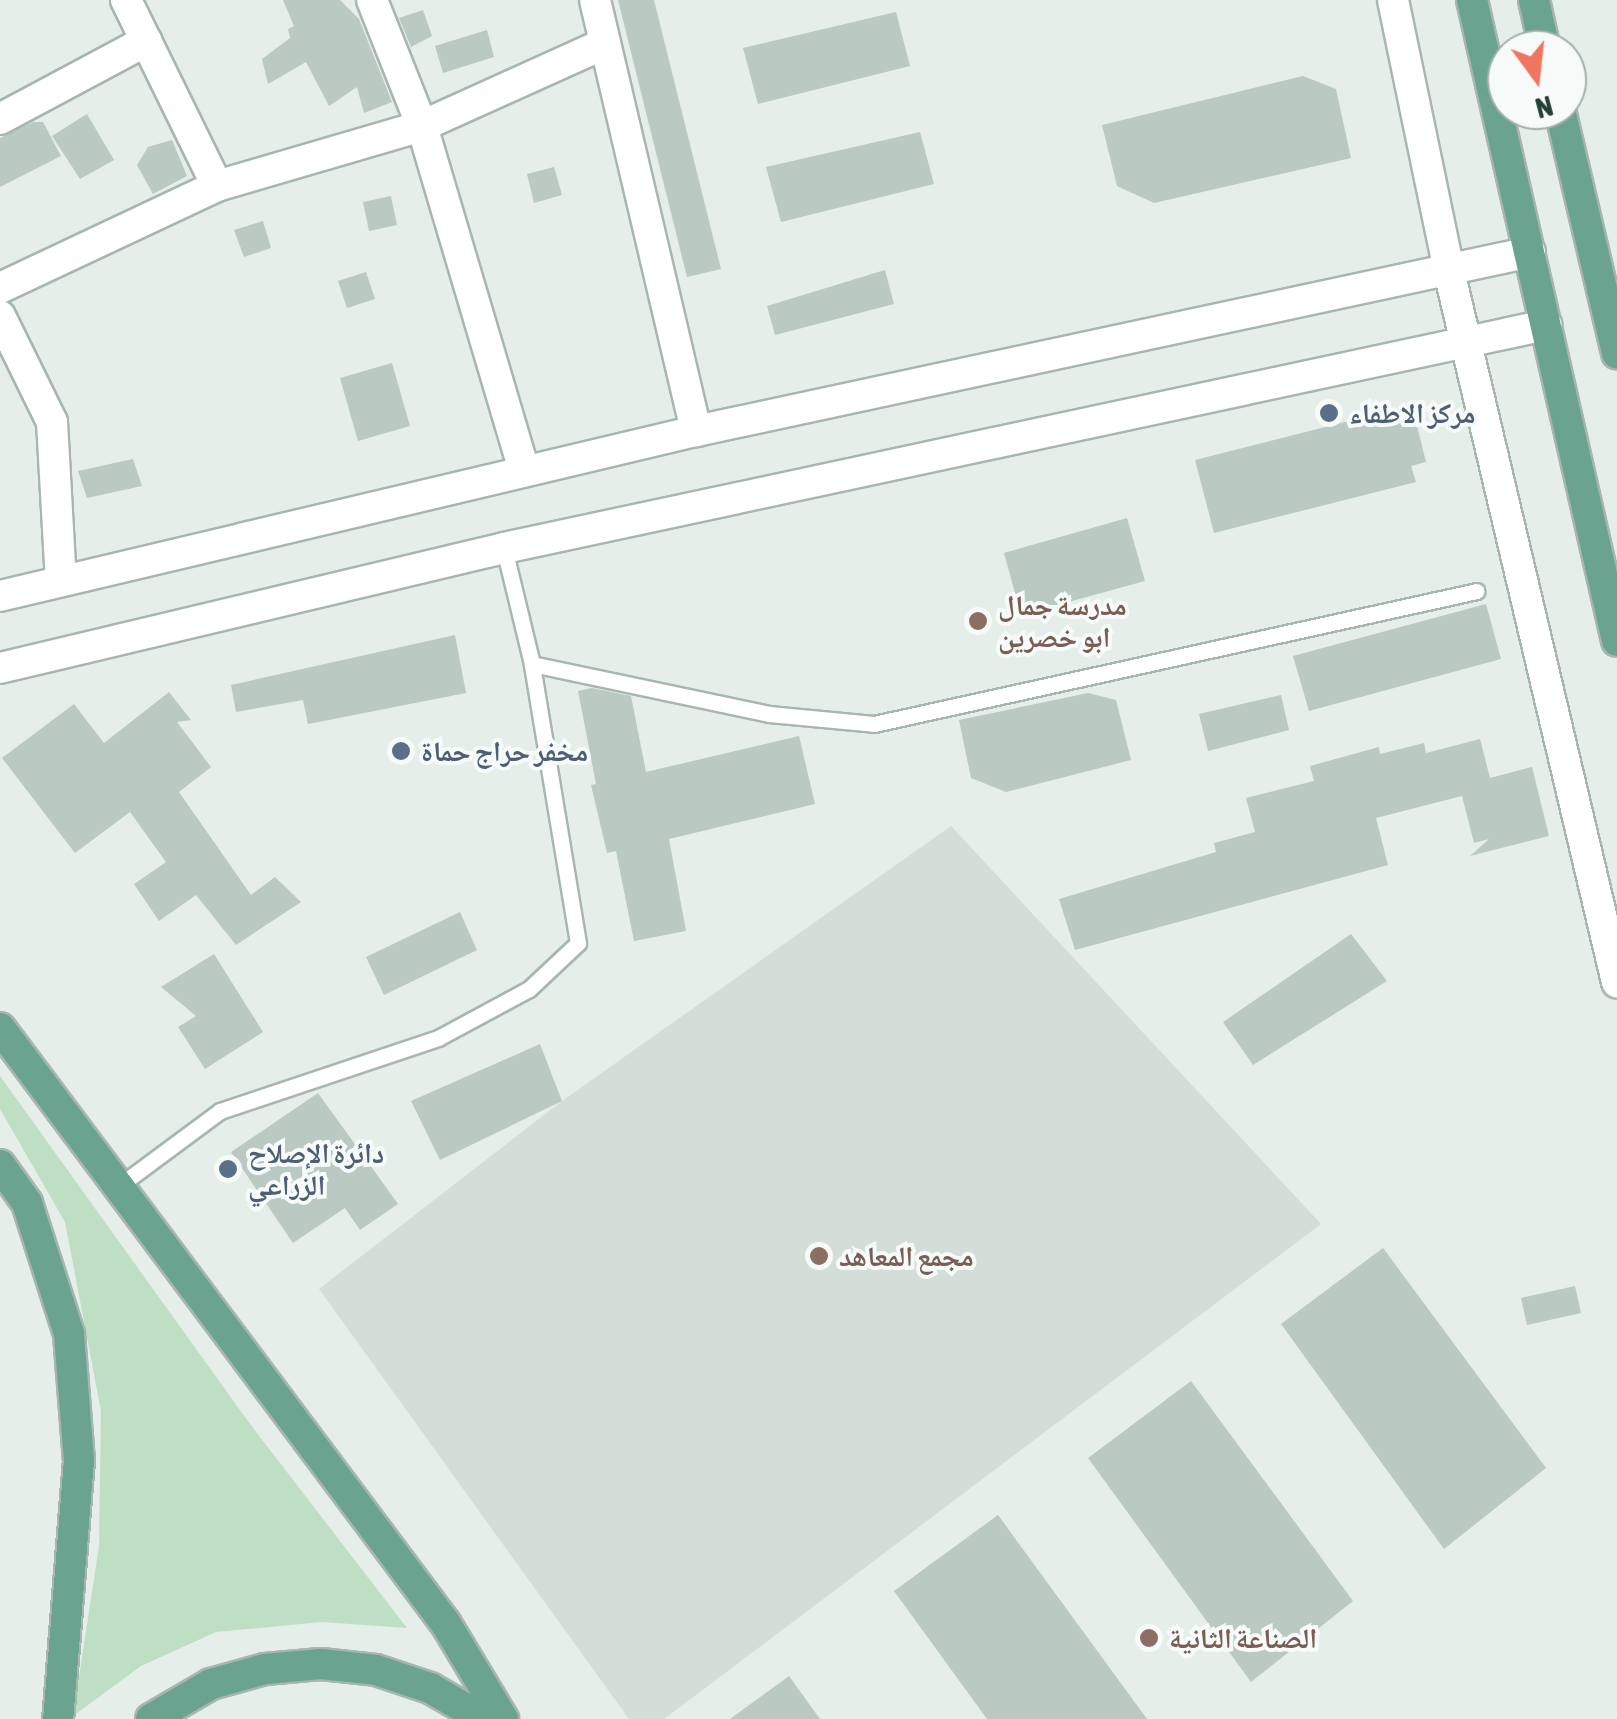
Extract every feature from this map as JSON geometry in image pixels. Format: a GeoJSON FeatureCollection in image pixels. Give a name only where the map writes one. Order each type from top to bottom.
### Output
{"type":"FeatureCollection","features":[{"type":"Feature","properties":{"kind":"main road"},"geometry":{"type":"LineString","coordinates":[[1472,0],[1617,641]]}},
{"type":"Feature","properties":{"kind":"main road"},"geometry":{"type":"LineString","coordinates":[[1534,0],[1541,30]]}},
{"type":"Feature","properties":{"kind":"main road"},"geometry":{"type":"LineString","coordinates":[[1565,130],[1617,353]]}},
{"type":"Feature","properties":{"kind":"main road"},"geometry":{"type":"LineString","coordinates":[[0,1028],[446,1624],[502,1719]]}},
{"type":"Feature","properties":{"kind":"main road"},"geometry":{"type":"LineString","coordinates":[[0,1165],[27,1203],[69,1334],[79,1460],[58,1719]]}},
{"type":"Feature","properties":{"kind":"main road"},"geometry":{"type":"LineString","coordinates":[[150,1719],[211,1684],[265,1669],[321,1664],[376,1670],[430,1688],[484,1719]]}},
{"type":"Feature","properties":{"kind":"street"},"geometry":{"type":"LineString","coordinates":[[126,0],[216,186]]}},
{"type":"Feature","properties":{"kind":"street"},"geometry":{"type":"LineString","coordinates":[[372,0],[422,126],[524,470]]}},
{"type":"Feature","properties":{"kind":"street"},"geometry":{"type":"LineString","coordinates":[[595,0],[696,431]]}},
{"type":"Feature","properties":{"kind":"street"},"geometry":{"type":"LineString","coordinates":[[1392,0],[1448,270],[1617,982]]}},
{"type":"Feature","properties":{"kind":"street"},"geometry":{"type":"LineString","coordinates":[[0,119],[146,41]]}},
{"type":"Feature","properties":{"kind":"street"},"geometry":{"type":"LineString","coordinates":[[0,288],[216,186],[422,126],[604,44]]}},
{"type":"Feature","properties":{"kind":"street"},"geometry":{"type":"LineString","coordinates":[[0,596],[696,431],[1530,252]]}},
{"type":"Feature","properties":{"kind":"street"},"geometry":{"type":"LineString","coordinates":[[0,316],[52,422],[61,581]]}},
{"type":"Feature","properties":{"kind":"street"},"geometry":{"type":"LineString","coordinates":[[0,668],[504,548],[1546,325]]}},
{"type":"Feature","properties":{"kind":"lane"},"geometry":{"type":"LineString","coordinates":[[116,1188],[220,1112],[438,1038],[529,989],[578,943],[532,664],[504,548]]}},
{"type":"Feature","properties":{"kind":"lane"},"geometry":{"type":"LineString","coordinates":[[532,664],[769,714],[874,724],[1477,592]]}},
{"type":"Feature","properties":{"kind":"shaded area","name":"مجمع المعاهد"},"geometry":{"type":"Polygon","coordinates":[[[951,826],[1321,1224],[664,1719],[629,1719],[319,1289],[562,1101],[951,826]]]}},
{"type":"Feature","properties":{"kind":"green space"},"geometry":{"type":"Polygon","coordinates":[[[0,1076],[250,1424],[407,1628],[322,1622],[216,1632],[141,1666],[73,1716],[99,1546],[101,1411],[65,1222],[0,1109],[0,1076]]]}},
{"type":"Feature","properties":{"kind":"building"},"geometry":{"type":"Polygon","coordinates":[[[283,0],[340,0],[359,19],[392,102],[364,113],[357,87],[329,106],[306,62],[268,84],[262,59],[290,38],[288,29],[294,26],[283,0]]]}},
{"type":"Feature","properties":{"kind":"building"},"geometry":{"type":"Polygon","coordinates":[[[618,0],[654,0],[721,269],[687,277],[618,0]]]}},
{"type":"Feature","properties":{"kind":"building"},"geometry":{"type":"Polygon","coordinates":[[[423,10],[432,36],[411,47],[399,18],[423,10]]]}},
{"type":"Feature","properties":{"kind":"building"},"geometry":{"type":"Polygon","coordinates":[[[896,12],[910,66],[758,104],[743,48],[896,12]]]}},
{"type":"Feature","properties":{"kind":"building"},"geometry":{"type":"Polygon","coordinates":[[[487,30],[494,57],[443,73],[435,46],[487,30]]]}},
{"type":"Feature","properties":{"kind":"building"},"geometry":{"type":"Polygon","coordinates":[[[1303,76],[1336,89],[1351,158],[1154,203],[1117,186],[1102,125],[1303,76]]]}},
{"type":"Feature","properties":{"kind":"building"},"geometry":{"type":"Polygon","coordinates":[[[87,114],[114,160],[80,179],[52,136],[87,114]]]}},
{"type":"Feature","properties":{"kind":"building"},"geometry":{"type":"Polygon","coordinates":[[[33,122],[43,122],[61,156],[0,187],[0,138],[33,122]]]}},
{"type":"Feature","properties":{"kind":"building"},"geometry":{"type":"Polygon","coordinates":[[[920,132],[934,184],[781,222],[766,167],[920,132]]]}},
{"type":"Feature","properties":{"kind":"building"},"geometry":{"type":"Polygon","coordinates":[[[172,140],[187,176],[153,194],[137,165],[148,147],[172,140]]]}},
{"type":"Feature","properties":{"kind":"building"},"geometry":{"type":"Polygon","coordinates":[[[554,167],[562,195],[534,203],[527,174],[554,167]]]}},
{"type":"Feature","properties":{"kind":"building"},"geometry":{"type":"Polygon","coordinates":[[[391,196],[397,225],[369,231],[363,202],[391,196]]]}},
{"type":"Feature","properties":{"kind":"building"},"geometry":{"type":"Polygon","coordinates":[[[263,221],[271,248],[244,257],[234,230],[263,221]]]}},
{"type":"Feature","properties":{"kind":"building"},"geometry":{"type":"Polygon","coordinates":[[[885,270],[894,304],[775,335],[767,306],[885,270]]]}},
{"type":"Feature","properties":{"kind":"building"},"geometry":{"type":"Polygon","coordinates":[[[366,272],[375,299],[347,308],[338,281],[366,272]]]}},
{"type":"Feature","properties":{"kind":"building"},"geometry":{"type":"Polygon","coordinates":[[[392,363],[410,426],[358,441],[340,378],[392,363]]]}},
{"type":"Feature","properties":{"kind":"building"},"geometry":{"type":"Polygon","coordinates":[[[1400,408],[1405,425],[1416,422],[1426,462],[1411,466],[1416,482],[1214,533],[1195,460],[1400,408]]]}},
{"type":"Feature","properties":{"kind":"building"},"geometry":{"type":"Polygon","coordinates":[[[133,459],[142,486],[87,498],[78,471],[133,459]]]}},
{"type":"Feature","properties":{"kind":"building"},"geometry":{"type":"Polygon","coordinates":[[[1127,518],[1145,581],[1021,615],[1004,553],[1127,518]]]}},
{"type":"Feature","properties":{"kind":"building"},"geometry":{"type":"Polygon","coordinates":[[[1486,604],[1501,659],[1309,711],[1293,656],[1486,604]]]}},
{"type":"Feature","properties":{"kind":"building"},"geometry":{"type":"Polygon","coordinates":[[[455,635],[466,693],[308,724],[303,700],[236,712],[231,685],[455,635]]]}},
{"type":"Feature","properties":{"kind":"building"},"geometry":{"type":"Polygon","coordinates":[[[592,688],[631,696],[646,772],[799,736],[815,804],[669,839],[686,931],[634,941],[616,851],[607,853],[591,785],[596,784],[578,691],[592,688]]]}},
{"type":"Feature","properties":{"kind":"building"},"geometry":{"type":"Polygon","coordinates":[[[169,692],[191,720],[177,722],[211,767],[179,792],[251,895],[275,877],[301,902],[236,945],[196,895],[159,921],[134,884],[166,862],[130,812],[75,853],[2,758],[74,704],[104,743],[169,692]]]}},
{"type":"Feature","properties":{"kind":"building"},"geometry":{"type":"Polygon","coordinates":[[[1088,693],[1116,700],[1131,760],[1006,792],[971,778],[959,720],[1088,693]]]}},
{"type":"Feature","properties":{"kind":"building"},"geometry":{"type":"Polygon","coordinates":[[[1281,695],[1289,730],[1208,751],[1199,714],[1281,695]]]}},
{"type":"Feature","properties":{"kind":"building"},"geometry":{"type":"Polygon","coordinates":[[[1480,739],[1490,778],[1532,767],[1549,836],[1470,856],[1489,839],[1474,843],[1462,796],[1376,818],[1388,865],[1075,950],[1059,899],[1216,852],[1214,843],[1255,832],[1246,798],[1314,781],[1310,766],[1379,747],[1380,754],[1424,743],[1426,753],[1480,739]]]}},
{"type":"Feature","properties":{"kind":"building"},"geometry":{"type":"Polygon","coordinates":[[[460,912],[477,950],[384,995],[366,957],[460,912]]]}},
{"type":"Feature","properties":{"kind":"building"},"geometry":{"type":"Polygon","coordinates":[[[1351,934],[1387,981],[1253,1065],[1223,1022],[1351,934]]]}},
{"type":"Feature","properties":{"kind":"building"},"geometry":{"type":"Polygon","coordinates":[[[214,954],[263,1032],[205,1069],[178,1027],[196,1016],[161,987],[214,954]]]}},
{"type":"Feature","properties":{"kind":"building"},"geometry":{"type":"Polygon","coordinates":[[[540,1044],[562,1101],[440,1160],[411,1101],[540,1044]]]}},
{"type":"Feature","properties":{"kind":"building"},"geometry":{"type":"Polygon","coordinates":[[[318,1093],[398,1204],[360,1230],[345,1208],[293,1243],[231,1152],[318,1093]]]}},
{"type":"Feature","properties":{"kind":"building"},"geometry":{"type":"Polygon","coordinates":[[[1383,1248],[1546,1468],[1444,1549],[1281,1324],[1383,1248]]]}},
{"type":"Feature","properties":{"kind":"building"},"geometry":{"type":"Polygon","coordinates":[[[1575,1286],[1581,1313],[1527,1325],[1521,1298],[1575,1286]]]}},
{"type":"Feature","properties":{"kind":"building"},"geometry":{"type":"Polygon","coordinates":[[[1191,1381],[1353,1601],[1251,1682],[1088,1458],[1191,1381]]]}},
{"type":"Feature","properties":{"kind":"building"},"geometry":{"type":"Polygon","coordinates":[[[998,1515],[1147,1719],[987,1719],[894,1591],[998,1515]]]}},
{"type":"Feature","properties":{"kind":"building"},"geometry":{"type":"Polygon","coordinates":[[[789,1676],[820,1719],[730,1719],[789,1676]]]}},
{"type":"Feature","properties":{"kind":"place","name":"مركز الاطفاء"},"geometry":{"type":"Point","coordinates":[1329,413]}},
{"type":"Feature","properties":{"kind":"place","name":"مدرسة جمال ابو خصرين"},"geometry":{"type":"Point","coordinates":[978,621]}},
{"type":"Feature","properties":{"kind":"place","name":"مخفر حراج حماة"},"geometry":{"type":"Point","coordinates":[401,751]}},
{"type":"Feature","properties":{"kind":"place","name":"دائرة الإصلاح الزراعي"},"geometry":{"type":"Point","coordinates":[228,1169]}},
{"type":"Feature","properties":{"kind":"place","name":"مجمع المعاهد"},"geometry":{"type":"Point","coordinates":[819,1256]}},
{"type":"Feature","properties":{"kind":"place","name":"الصناعة الثانية"},"geometry":{"type":"Point","coordinates":[1149,1638]}}]}
